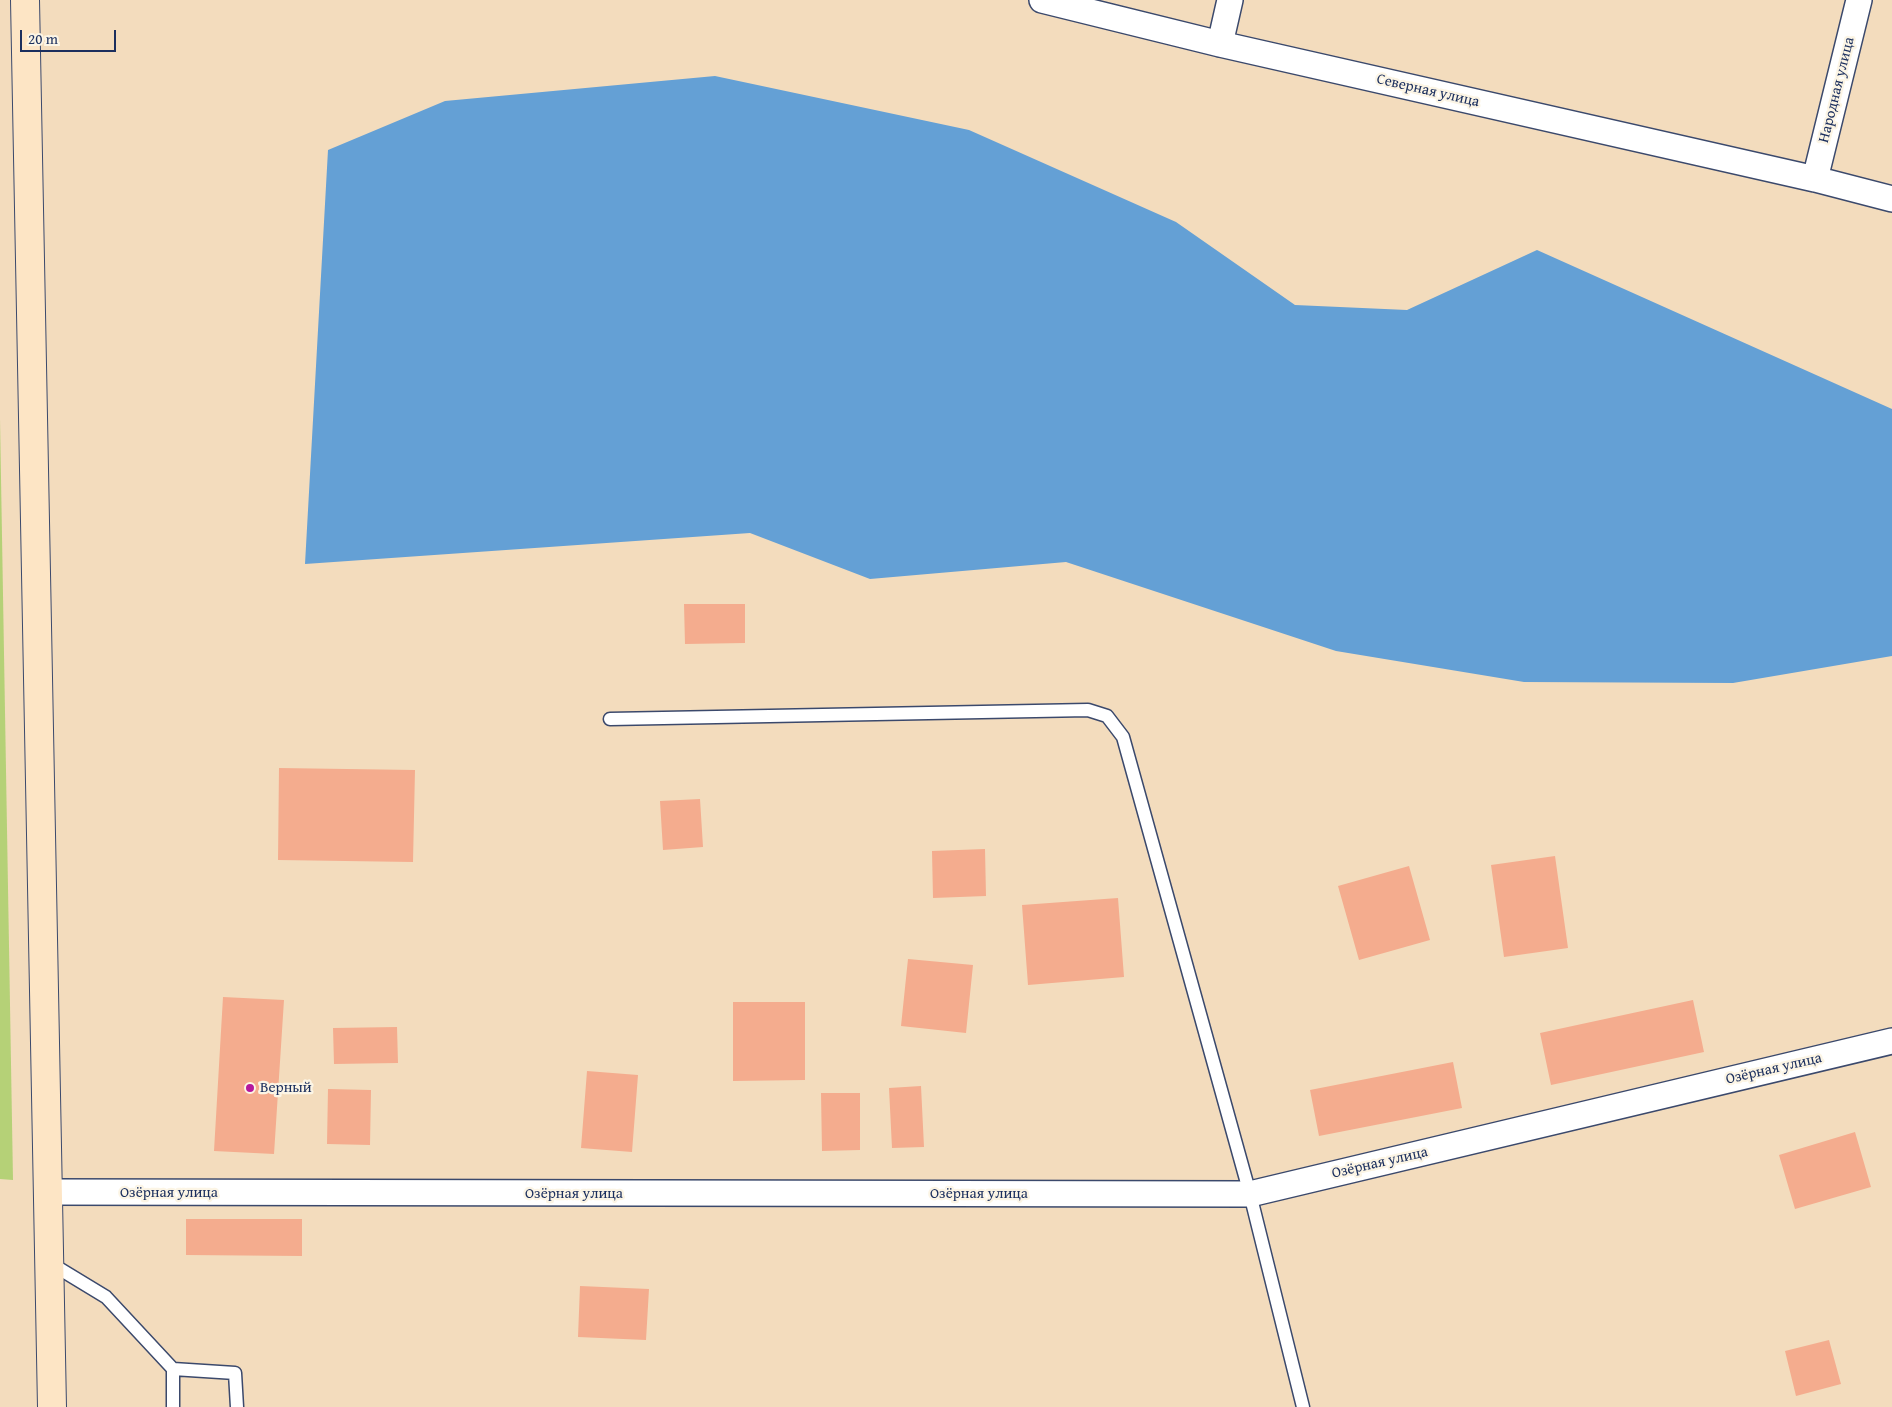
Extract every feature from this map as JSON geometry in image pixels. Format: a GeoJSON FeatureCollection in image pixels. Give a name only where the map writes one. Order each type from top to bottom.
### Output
{"type":"FeatureCollection","features":[{"type":"Feature","properties":{"kind":"main road"},"geometry":{"type":"LineString","coordinates":[[25,0],[52,1407]]}},
{"type":"Feature","properties":{"kind":"street","name":"Северная улица"},"geometry":{"type":"LineString","coordinates":[[1042,0],[1220,44],[1815,179],[1892,199]]}},
{"type":"Feature","properties":{"kind":"street"},"geometry":{"type":"LineString","coordinates":[[1220,44],[1230,0]]}},
{"type":"Feature","properties":{"kind":"street","name":"Народная улица"},"geometry":{"type":"LineString","coordinates":[[1815,179],[1859,0]]}},
{"type":"Feature","properties":{"kind":"street","name":"Озёрная улица"},"geometry":{"type":"LineString","coordinates":[[48,1192],[1250,1194],[1892,1041]]}},
{"type":"Feature","properties":{"kind":"lane"},"geometry":{"type":"LineString","coordinates":[[610,719],[1088,710],[1107,716],[1123,737],[1250,1194],[1303,1407]]}},
{"type":"Feature","properties":{"kind":"lane"},"geometry":{"type":"LineString","coordinates":[[50,1263],[106,1298],[173,1369],[235,1373],[237,1407]]}},
{"type":"Feature","properties":{"kind":"lane"},"geometry":{"type":"LineString","coordinates":[[173,1369],[173,1407]]}},
{"type":"Feature","properties":{"kind":"green space"},"geometry":{"type":"Polygon","coordinates":[[[0,419],[13,1180],[0,1179],[0,419]]]}},
{"type":"Feature","properties":{"kind":"water"},"geometry":{"type":"Polygon","coordinates":[[[715,76],[969,130],[1176,222],[1295,305],[1407,310],[1537,250],[1892,409],[1892,656],[1733,683],[1524,682],[1336,651],[1066,562],[870,579],[750,533],[305,564],[328,150],[445,101],[715,76]]]}},
{"type":"Feature","properties":{"kind":"building"},"geometry":{"type":"Polygon","coordinates":[[[684,604],[745,604],[745,643],[685,644],[684,604]]]}},
{"type":"Feature","properties":{"kind":"building"},"geometry":{"type":"Polygon","coordinates":[[[279,768],[415,770],[413,862],[278,860],[279,768]]]}},
{"type":"Feature","properties":{"kind":"building"},"geometry":{"type":"Polygon","coordinates":[[[700,799],[703,847],[663,850],[660,801],[700,799]]]}},
{"type":"Feature","properties":{"kind":"building"},"geometry":{"type":"Polygon","coordinates":[[[985,849],[986,896],[933,898],[932,851],[985,849]]]}},
{"type":"Feature","properties":{"kind":"building"},"geometry":{"type":"Polygon","coordinates":[[[1555,856],[1568,948],[1504,957],[1491,865],[1555,856]]]}},
{"type":"Feature","properties":{"kind":"building"},"geometry":{"type":"Polygon","coordinates":[[[1409,866],[1430,940],[1359,960],[1338,886],[1409,866]]]}},
{"type":"Feature","properties":{"kind":"building"},"geometry":{"type":"Polygon","coordinates":[[[1118,898],[1124,977],[1028,985],[1022,905],[1118,898]]]}},
{"type":"Feature","properties":{"kind":"building"},"geometry":{"type":"Polygon","coordinates":[[[908,959],[973,965],[966,1033],[901,1026],[908,959]]]}},
{"type":"Feature","properties":{"kind":"building"},"geometry":{"type":"Polygon","coordinates":[[[223,997],[284,1000],[274,1154],[214,1151],[223,997]]]}},
{"type":"Feature","properties":{"kind":"building"},"geometry":{"type":"Polygon","coordinates":[[[1693,1000],[1704,1052],[1551,1085],[1540,1033],[1693,1000]]]}},
{"type":"Feature","properties":{"kind":"building"},"geometry":{"type":"Polygon","coordinates":[[[733,1002],[805,1002],[805,1080],[733,1081],[733,1002]]]}},
{"type":"Feature","properties":{"kind":"building"},"geometry":{"type":"Polygon","coordinates":[[[397,1027],[398,1063],[334,1064],[333,1028],[397,1027]]]}},
{"type":"Feature","properties":{"kind":"building"},"geometry":{"type":"Polygon","coordinates":[[[1453,1062],[1462,1108],[1319,1136],[1310,1090],[1453,1062]]]}},
{"type":"Feature","properties":{"kind":"building"},"geometry":{"type":"Polygon","coordinates":[[[587,1071],[638,1075],[632,1152],[581,1148],[587,1071]]]}},
{"type":"Feature","properties":{"kind":"building"},"geometry":{"type":"Polygon","coordinates":[[[921,1086],[924,1147],[892,1148],[889,1088],[921,1086]]]}},
{"type":"Feature","properties":{"kind":"building"},"geometry":{"type":"Polygon","coordinates":[[[328,1089],[371,1090],[370,1145],[327,1144],[328,1089]]]}},
{"type":"Feature","properties":{"kind":"building"},"geometry":{"type":"Polygon","coordinates":[[[821,1093],[860,1093],[860,1150],[822,1151],[821,1093]]]}},
{"type":"Feature","properties":{"kind":"building"},"geometry":{"type":"Polygon","coordinates":[[[1855,1132],[1871,1187],[1795,1209],[1779,1155],[1855,1132]]]}},
{"type":"Feature","properties":{"kind":"building"},"geometry":{"type":"Polygon","coordinates":[[[186,1219],[302,1219],[302,1256],[186,1255],[186,1219]]]}},
{"type":"Feature","properties":{"kind":"building"},"geometry":{"type":"Polygon","coordinates":[[[580,1286],[649,1289],[646,1340],[578,1337],[580,1286]]]}},
{"type":"Feature","properties":{"kind":"building"},"geometry":{"type":"Polygon","coordinates":[[[1829,1340],[1841,1384],[1796,1396],[1785,1351],[1829,1340]]]}},
{"type":"Feature","properties":{"kind":"place","name":"Верный"},"geometry":{"type":"Point","coordinates":[250,1088]}}]}
